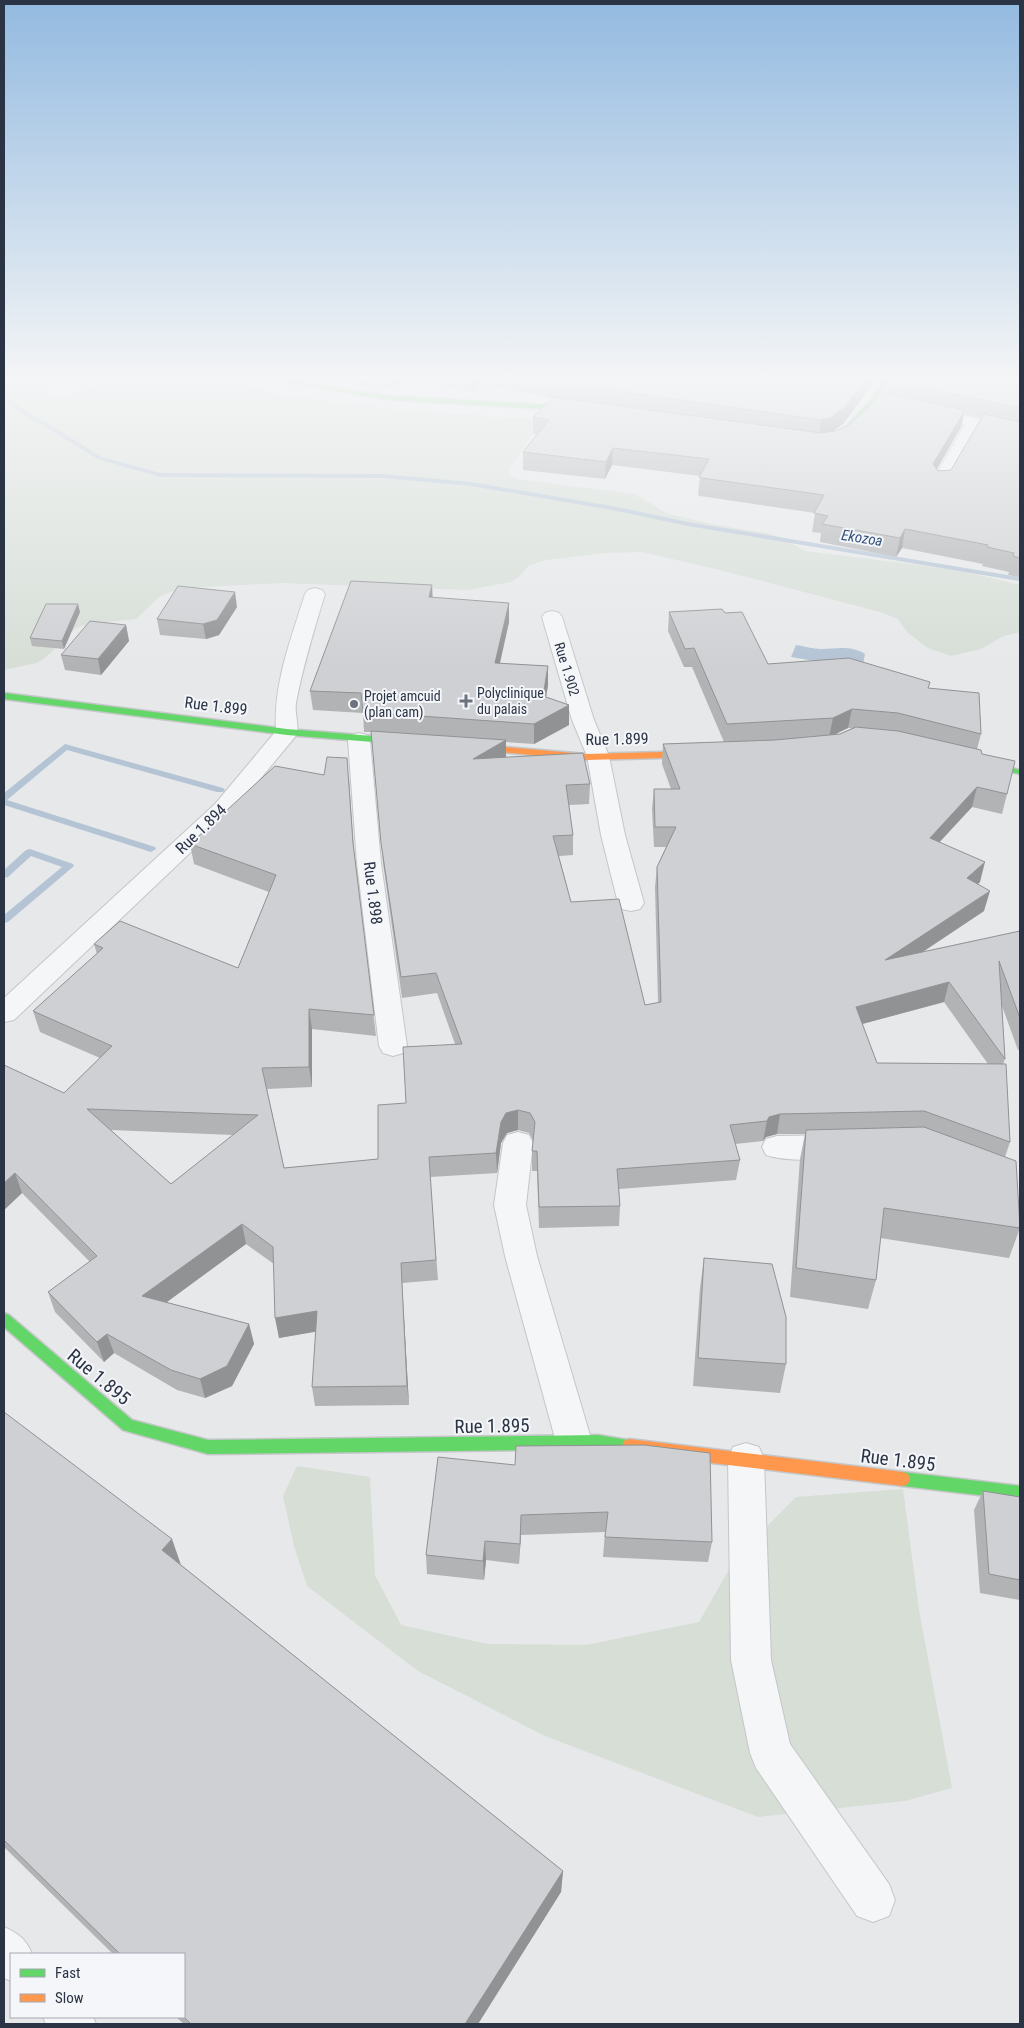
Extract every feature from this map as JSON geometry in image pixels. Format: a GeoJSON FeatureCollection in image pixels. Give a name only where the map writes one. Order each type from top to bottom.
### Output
{"type":"FeatureCollection","features":[{"type":"Feature","properties":{"kind":"street"},"geometry":{"type":"LineString","coordinates":[[940,484],[945,476]]}},
{"type":"Feature","properties":{"kind":"street"},"geometry":{"type":"LineString","coordinates":[[287,732],[285,706],[295,660],[315,594]]}},
{"type":"Feature","properties":{"kind":"street","name":"Rue 1.902"},"geometry":{"type":"LineString","coordinates":[[552,617],[583,720],[598,756],[613,835],[631,903]]}},
{"type":"Feature","properties":{"kind":"street","name":"Rue 1.899"},"geometry":{"type":"LineString","coordinates":[[4,696],[287,732],[359,740],[417,743]]}},
{"type":"Feature","properties":{"kind":"street","name":"Rue 1.894"},"geometry":{"type":"LineString","coordinates":[[4,1014],[223,809],[287,732]]}},
{"type":"Feature","properties":{"kind":"street","name":"Rue 1.898"},"geometry":{"type":"LineString","coordinates":[[359,740],[369,863],[393,1046]]}},
{"type":"Feature","properties":{"kind":"street","name":"Rue 1.899"},"geometry":{"type":"LineString","coordinates":[[455,746],[598,756],[709,754]]}},
{"type":"Feature","properties":{"kind":"street"},"geometry":{"type":"LineString","coordinates":[[961,758],[1018,772]]}},
{"type":"Feature","properties":{"kind":"street"},"geometry":{"type":"LineString","coordinates":[[518,1143],[510,1206],[521,1256],[574,1442]]}},
{"type":"Feature","properties":{"kind":"street"},"geometry":{"type":"LineString","coordinates":[[777,1147],[871,1145]]}},
{"type":"Feature","properties":{"kind":"street","name":"Rue 1.895"},"geometry":{"type":"LineString","coordinates":[[4,1319],[128,1425],[208,1447],[598,1442],[1020,1493]]}},
{"type":"Feature","properties":{"kind":"street"},"geometry":{"type":"LineString","coordinates":[[746,1459],[751,1660],[771,1753],[873,1900]]}},
{"type":"Feature","properties":{"kind":"shaded area"},"geometry":{"type":"Polygon","coordinates":[[[4,476],[511,476],[517,479],[635,494],[668,514],[717,525],[767,533],[782,538],[805,551],[959,570],[1020,585],[1020,632],[1004,636],[981,649],[951,656],[928,648],[908,633],[898,619],[880,612],[720,570],[642,552],[606,553],[545,560],[528,566],[520,576],[511,582],[467,590],[282,583],[180,588],[159,597],[136,619],[89,624],[76,628],[45,658],[36,663],[4,670],[4,476]]]}},
{"type":"Feature","properties":{"kind":"shaded area"},"geometry":{"type":"Polygon","coordinates":[[[297,1466],[370,1477],[375,1575],[401,1625],[487,1644],[586,1645],[699,1622],[735,1559],[796,1497],[903,1489],[919,1610],[952,1788],[905,1801],[758,1817],[545,1736],[418,1671],[307,1586],[294,1546],[283,1496],[297,1466]]]}},
{"type":"Feature","properties":{"kind":"water"},"geometry":{"type":"Polygon","coordinates":[[[796,645],[818,649],[843,648],[860,651],[865,654],[862,669],[791,657],[796,645]]]}},
{"type":"Feature","properties":{"kind":"building"},"geometry":{"type":"Polygon","coordinates":[[[1020,476],[1020,558],[1013,556],[1014,553],[987,547],[988,545],[905,529],[900,538],[822,524],[828,516],[814,513],[824,495],[699,477],[1020,476]]]}},
{"type":"Feature","properties":{"kind":"building"},"geometry":{"type":"Polygon","coordinates":[[[351,581],[432,585],[429,597],[509,603],[495,663],[548,666],[543,696],[569,705],[534,724],[363,712],[361,693],[310,691],[351,581]]]}},
{"type":"Feature","properties":{"kind":"building"},"geometry":{"type":"Polygon","coordinates":[[[178,586],[235,592],[217,620],[203,624],[157,619],[178,586]]]}},
{"type":"Feature","properties":{"kind":"building"},"geometry":{"type":"Polygon","coordinates":[[[46,604],[78,604],[62,641],[30,638],[46,604]]]}},
{"type":"Feature","properties":{"kind":"building"},"geometry":{"type":"Polygon","coordinates":[[[722,609],[725,613],[742,612],[768,664],[849,658],[930,682],[928,688],[979,693],[981,734],[898,713],[852,709],[833,718],[727,724],[694,648],[685,649],[669,612],[722,609]]]}},
{"type":"Feature","properties":{"kind":"building"},"geometry":{"type":"Polygon","coordinates":[[[90,621],[126,625],[98,659],[61,655],[90,621]]]}},
{"type":"Feature","properties":{"kind":"building"},"geometry":{"type":"Polygon","coordinates":[[[856,727],[898,731],[981,750],[982,754],[1015,761],[1007,794],[977,787],[930,838],[985,862],[967,878],[990,891],[885,960],[1020,931],[1020,1018],[999,961],[1005,1059],[949,982],[856,1007],[877,1063],[1006,1064],[1010,1142],[924,1111],[780,1114],[769,1117],[767,1121],[730,1125],[740,1160],[617,1169],[620,1206],[539,1207],[537,1151],[532,1151],[535,1122],[530,1113],[518,1110],[506,1113],[501,1122],[496,1153],[429,1157],[436,1260],[401,1263],[407,1386],[312,1387],[317,1311],[275,1318],[273,1247],[242,1224],[142,1296],[249,1324],[227,1366],[200,1379],[171,1370],[107,1334],[97,1342],[48,1292],[97,1256],[15,1173],[4,1183],[4,1065],[64,1093],[112,1046],[33,1011],[103,948],[94,944],[120,921],[238,968],[276,875],[190,844],[275,766],[324,775],[327,757],[347,758],[353,843],[374,1015],[309,1009],[309,1067],[262,1068],[284,1168],[378,1159],[378,1105],[406,1103],[403,1047],[462,1044],[436,973],[401,977],[381,843],[371,731],[506,740],[473,759],[583,753],[590,784],[566,785],[573,835],[553,836],[571,902],[619,899],[645,1005],[661,1002],[657,867],[676,827],[655,827],[654,789],[680,789],[663,744],[775,740],[840,734],[856,727]],[[87,1109],[171,1184],[258,1115],[87,1109]]]}},
{"type":"Feature","properties":{"kind":"building"},"geometry":{"type":"Polygon","coordinates":[[[924,1127],[1016,1161],[1020,1228],[884,1208],[876,1280],[796,1268],[806,1130],[924,1127]]]}},
{"type":"Feature","properties":{"kind":"building"},"geometry":{"type":"Polygon","coordinates":[[[704,1258],[772,1264],[786,1317],[786,1364],[698,1358],[704,1258]]]}},
{"type":"Feature","properties":{"kind":"building"},"geometry":{"type":"Polygon","coordinates":[[[4,1412],[172,1539],[162,1550],[563,1871],[465,2024],[191,2024],[185,2018],[185,1953],[119,1953],[4,1840],[4,1412]]]}},
{"type":"Feature","properties":{"kind":"building"},"geometry":{"type":"Polygon","coordinates":[[[644,1445],[710,1453],[712,1542],[605,1537],[608,1512],[521,1515],[520,1544],[485,1541],[483,1561],[426,1555],[438,1457],[515,1465],[516,1446],[644,1445]]]}},
{"type":"Feature","properties":{"kind":"building"},"geometry":{"type":"Polygon","coordinates":[[[983,1491],[1020,1497],[1020,1580],[989,1574],[983,1491]]]}},
{"type":"Feature","properties":{"kind":"waterway","name":"Ekozoa"},"geometry":{"type":"LineString","coordinates":[[302,476],[382,476],[471,484],[612,508],[688,524],[1020,579]]}},
{"type":"Feature","properties":{"kind":"waterway"},"geometry":{"type":"LineString","coordinates":[[4,798],[65,747],[220,790]]}},
{"type":"Feature","properties":{"kind":"waterway"},"geometry":{"type":"LineString","coordinates":[[4,802],[151,849]]}},
{"type":"Feature","properties":{"kind":"waterway"},"geometry":{"type":"LineString","coordinates":[[4,875],[30,852],[69,866],[4,920]]}},
{"type":"Feature","properties":{"kind":"traffic: fast"},"geometry":{"type":"LineString","coordinates":[[4,696],[287,732],[409,742]]}},
{"type":"Feature","properties":{"kind":"traffic: fast"},"geometry":{"type":"LineString","coordinates":[[976,762],[1018,772]]}},
{"type":"Feature","properties":{"kind":"traffic: fast"},"geometry":{"type":"LineString","coordinates":[[4,1319],[128,1425],[208,1447],[598,1442],[629,1446]]}},
{"type":"Feature","properties":{"kind":"traffic: fast"},"geometry":{"type":"LineString","coordinates":[[903,1479],[1020,1493]]}},
{"type":"Feature","properties":{"kind":"traffic: slow"},"geometry":{"type":"LineString","coordinates":[[470,747],[586,757],[699,754]]}},
{"type":"Feature","properties":{"kind":"traffic: slow"},"geometry":{"type":"LineString","coordinates":[[629,1446],[903,1479]]}},
{"type":"Feature","properties":{"kind":"place","name":"Polyclinique du palais"},"geometry":{"type":"Point","coordinates":[466,701]}},
{"type":"Feature","properties":{"kind":"place","name":"Projet amcuid (plan cam)"},"geometry":{"type":"Point","coordinates":[354,704]}}]}
